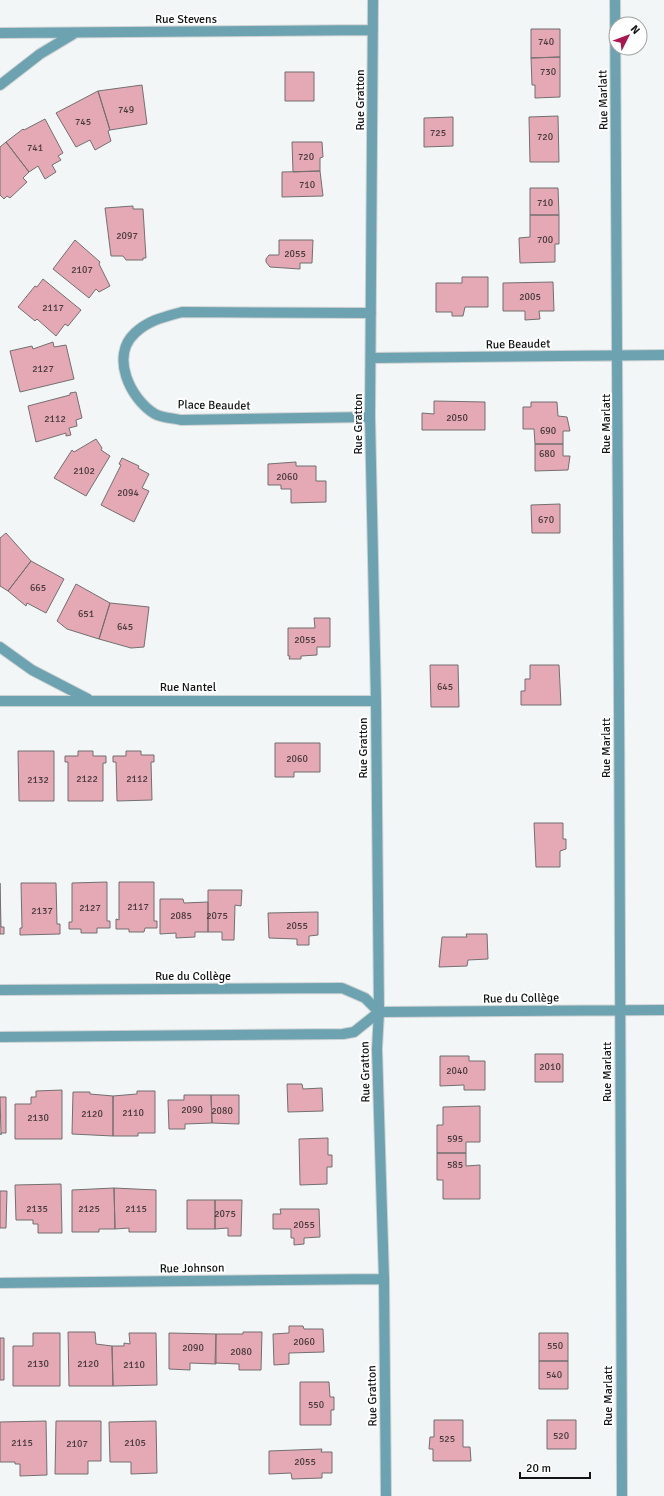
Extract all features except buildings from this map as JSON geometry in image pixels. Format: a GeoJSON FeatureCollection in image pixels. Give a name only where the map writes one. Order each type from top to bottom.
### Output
{"type":"FeatureCollection","features":[{"type":"Feature","properties":{"kind":"street","name":"Rue Gratton"},"geometry":{"type":"LineString","coordinates":[[373,0],[370,417],[376,700],[379,1012],[378,1049],[384,1279],[386,1496]]}},
{"type":"Feature","properties":{"kind":"street","name":"Rue Marlatt"},"geometry":{"type":"LineString","coordinates":[[615,0],[619,355],[622,1496]]}},
{"type":"Feature","properties":{"kind":"street","name":"Rue Stevens"},"geometry":{"type":"LineString","coordinates":[[0,33],[373,30]]}},
{"type":"Feature","properties":{"kind":"street"},"geometry":{"type":"LineString","coordinates":[[0,85],[40,54],[76,32]]}},
{"type":"Feature","properties":{"kind":"street","name":"Place Beaudet"},"geometry":{"type":"LineString","coordinates":[[370,417],[181,420],[155,414],[135,398],[125,376],[124,352],[134,334],[155,319],[182,312],[371,313]]}},
{"type":"Feature","properties":{"kind":"street","name":"Rue Beaudet"},"geometry":{"type":"LineString","coordinates":[[371,358],[664,355]]}},
{"type":"Feature","properties":{"kind":"street"},"geometry":{"type":"LineString","coordinates":[[0,647],[32,670],[90,700]]}},
{"type":"Feature","properties":{"kind":"street","name":"Rue Nantel"},"geometry":{"type":"LineString","coordinates":[[0,701],[376,700]]}},
{"type":"Feature","properties":{"kind":"street","name":"Rue du Collège"},"geometry":{"type":"LineString","coordinates":[[0,990],[342,988],[365,998],[379,1012],[664,1010]]}},
{"type":"Feature","properties":{"kind":"street"},"geometry":{"type":"LineString","coordinates":[[0,1037],[343,1034],[354,1032],[379,1012]]}},
{"type":"Feature","properties":{"kind":"street","name":"Rue Johnson"},"geometry":{"type":"LineString","coordinates":[[0,1283],[384,1279]]}}]}
